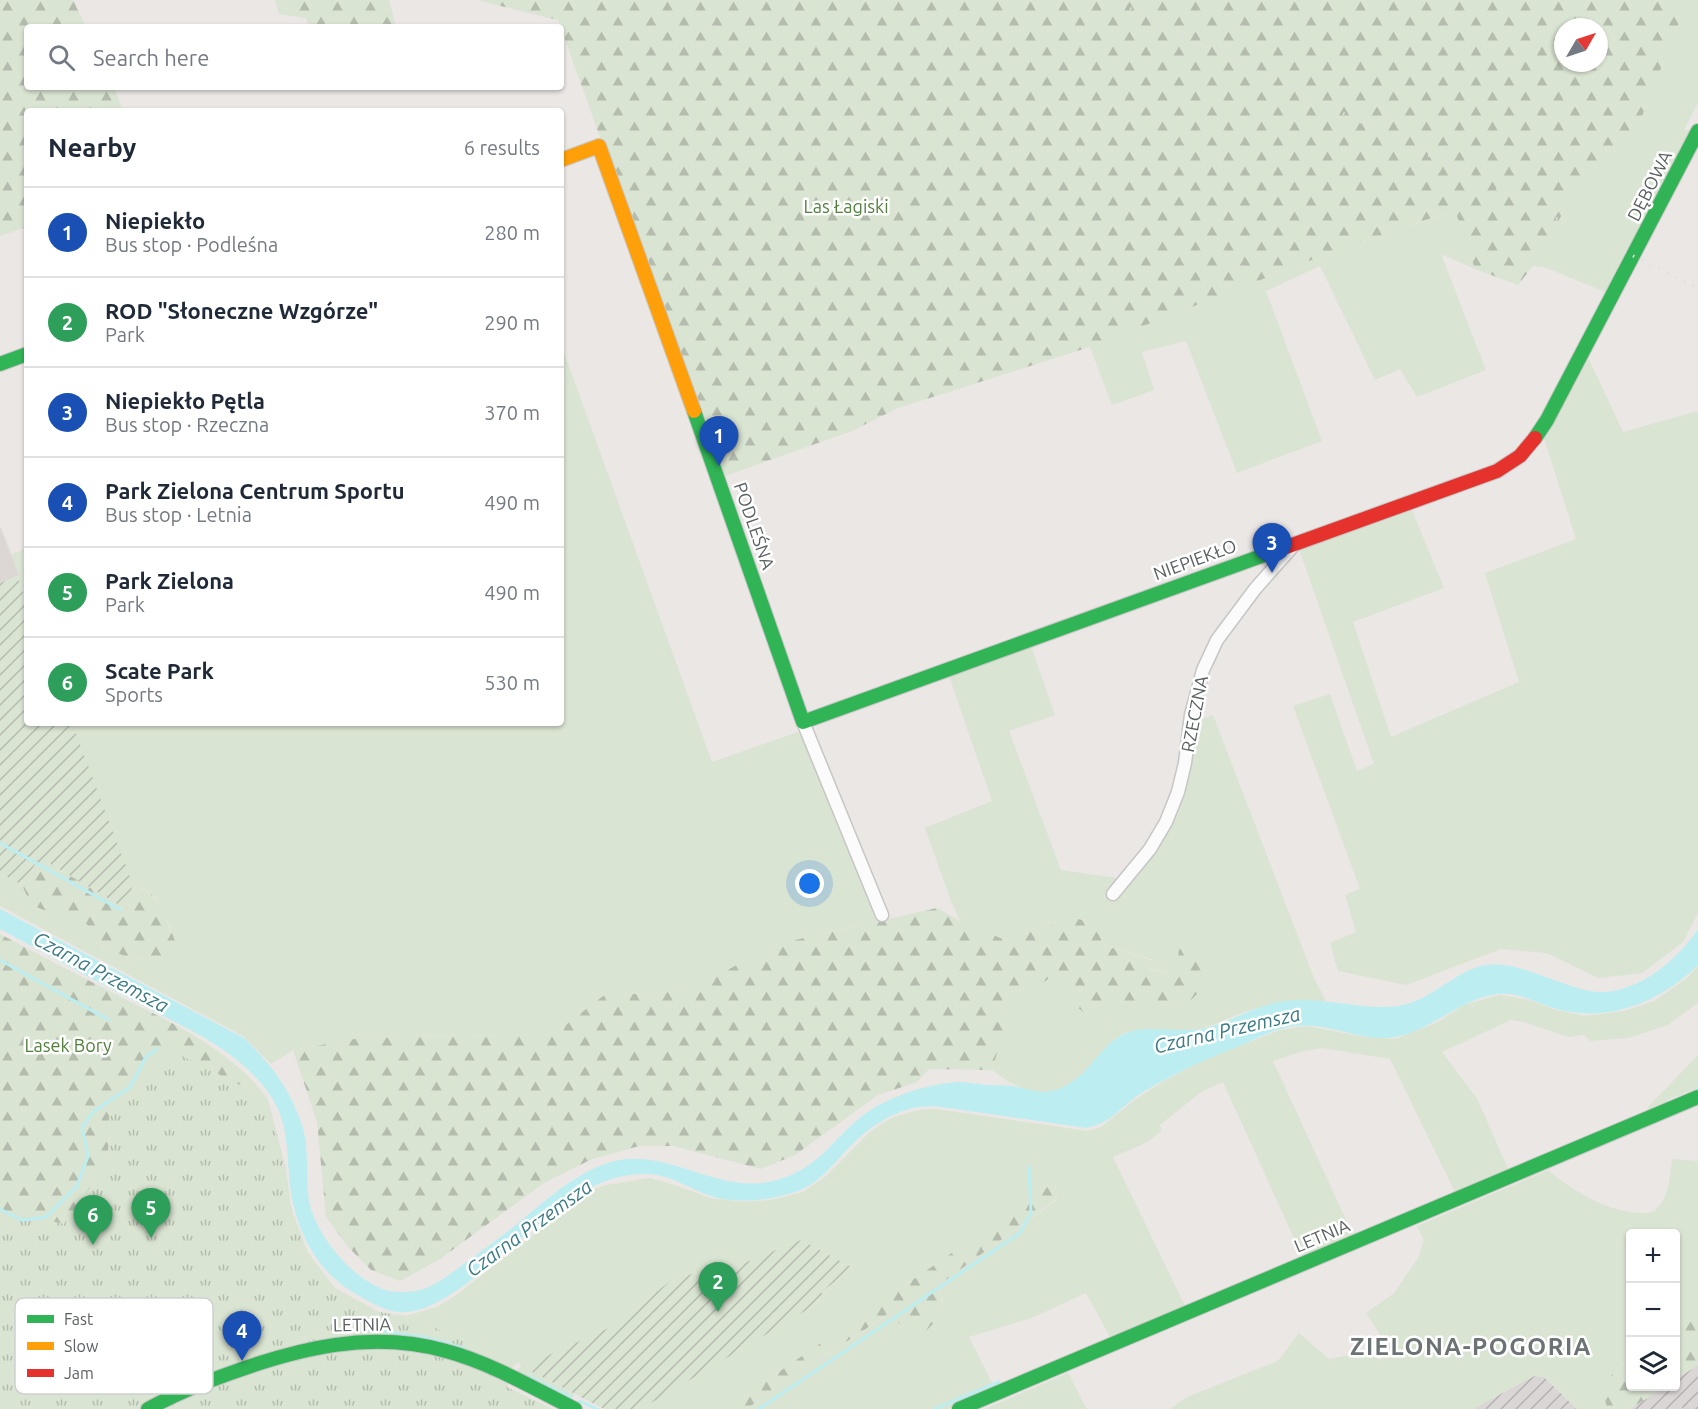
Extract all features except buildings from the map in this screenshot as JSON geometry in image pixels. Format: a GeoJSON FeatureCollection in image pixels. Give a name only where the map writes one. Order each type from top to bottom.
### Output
{"type":"FeatureCollection","features":[{"type":"Feature","properties":{"kind":"street","name":"DĘBOWA"},"geometry":{"type":"LineString","coordinates":[[1598,325],[1698,131]]}},
{"type":"Feature","properties":{"kind":"street","name":"PODLEŚNA"},"geometry":{"type":"LineString","coordinates":[[564,159],[599,146],[803,722],[882,915]]}},
{"type":"Feature","properties":{"kind":"street","name":"NIEPIEKŁO"},"geometry":{"type":"LineString","coordinates":[[803,722],[1497,471],[1512,463],[1526,451],[1544,426],[1598,325]]}},
{"type":"Feature","properties":{"kind":"street"},"geometry":{"type":"LineString","coordinates":[[0,364],[24,355]]}},
{"type":"Feature","properties":{"kind":"street","name":"RZECZNA"},"geometry":{"type":"LineString","coordinates":[[1113,894],[1150,849],[1166,822],[1178,792],[1185,763],[1191,715],[1201,678],[1217,640],[1255,589],[1295,543]]}},
{"type":"Feature","properties":{"kind":"street","name":"LETNIA"},"geometry":{"type":"LineString","coordinates":[[959,1409],[1698,1097]]}},
{"type":"Feature","properties":{"kind":"street","name":"LETNIA"},"geometry":{"type":"LineString","coordinates":[[213,1380],[283,1354],[336,1342],[374,1340],[417,1344],[457,1354],[575,1409]]}},
{"type":"Feature","properties":{"kind":"street","name":"LETNIA"},"geometry":{"type":"LineString","coordinates":[[148,1409],[177,1394]]}},
{"type":"Feature","properties":{"kind":"shaded area"},"geometry":{"type":"Polygon","coordinates":[[[0,526],[19,575],[0,583],[0,526]]]}},
{"type":"Feature","properties":{"kind":"shaded area"},"geometry":{"type":"Polygon","coordinates":[[[1698,1365],[1698,1409],[1630,1409],[1659,1391],[1680,1391],[1680,1376],[1698,1365]]]}},
{"type":"Feature","properties":{"kind":"shaded area"},"geometry":{"type":"Polygon","coordinates":[[[1534,1376],[1544,1377],[1577,1409],[1473,1409],[1534,1376]]]}},
{"type":"Feature","properties":{"kind":"green space"},"geometry":{"type":"Polygon","coordinates":[[[0,0],[73,0],[85,24],[24,24],[24,90],[115,90],[122,108],[24,108],[24,228],[0,236],[0,0]]]}},
{"type":"Feature","properties":{"kind":"green space"},"geometry":{"type":"Polygon","coordinates":[[[275,0],[389,0],[395,24],[308,24],[306,18],[279,14],[275,0]]]}},
{"type":"Feature","properties":{"kind":"green space","name":"Las Łagiski"},"geometry":{"type":"Polygon","coordinates":[[[477,0],[1688,0],[1635,134],[1582,179],[1533,266],[1518,285],[1475,269],[1455,210],[1332,252],[1090,347],[898,408],[852,431],[722,477],[564,37],[564,24],[559,24],[558,20],[477,0]]]}},
{"type":"Feature","properties":{"kind":"green space"},"geometry":{"type":"Polygon","coordinates":[[[1688,0],[1698,0],[1698,103],[1684,130],[1693,130],[1608,293],[1544,267],[1533,266],[1582,179],[1635,134],[1688,0]]]}},
{"type":"Feature","properties":{"kind":"green space"},"geometry":{"type":"Polygon","coordinates":[[[1456,210],[1475,269],[1441,254],[1486,370],[1417,397],[1400,369],[1375,380],[1320,266],[1266,291],[1322,441],[1237,473],[1186,341],[1142,352],[1154,390],[1112,405],[1090,347],[1332,252],[1456,210]]]}},
{"type":"Feature","properties":{"kind":"green space"},"geometry":{"type":"Polygon","coordinates":[[[564,352],[712,762],[798,732],[813,754],[878,921],[777,944],[689,990],[603,996],[554,1034],[360,1038],[293,1050],[271,1064],[243,1036],[0,906],[0,873],[22,885],[31,905],[71,925],[80,919],[90,927],[94,942],[115,952],[140,960],[173,954],[171,928],[154,896],[144,888],[132,887],[73,726],[564,726],[564,352]]]}},
{"type":"Feature","properties":{"kind":"green space"},"geometry":{"type":"Polygon","coordinates":[[[1587,355],[1623,432],[1698,411],[1698,913],[1683,942],[1642,973],[1599,978],[1546,953],[1501,949],[1406,985],[1338,971],[1330,943],[1356,932],[1345,895],[1360,889],[1293,706],[1330,694],[1357,771],[1374,764],[1298,546],[1411,508],[1444,588],[1353,622],[1391,737],[1519,682],[1485,573],[1576,539],[1543,435],[1587,355]]]}},
{"type":"Feature","properties":{"kind":"green space"},"geometry":{"type":"Polygon","coordinates":[[[0,523],[12,554],[24,549],[24,595],[17,576],[0,583],[19,575],[0,523]]]}},
{"type":"Feature","properties":{"kind":"green space"},"geometry":{"type":"Polygon","coordinates":[[[17,576],[24,595],[24,726],[73,726],[130,877],[132,887],[126,909],[49,863],[46,867],[36,863],[22,885],[0,873],[0,583],[17,576]]]}},
{"type":"Feature","properties":{"kind":"green space"},"geometry":{"type":"Polygon","coordinates":[[[1031,646],[1055,715],[1009,731],[1061,870],[1130,880],[1159,847],[1177,804],[1197,721],[1213,715],[1314,978],[1326,1001],[1270,1005],[1198,1029],[1142,1030],[1125,1033],[1113,1041],[1072,1082],[1048,1092],[1035,1092],[1022,1088],[992,1070],[1006,1024],[1004,1012],[1052,975],[1072,985],[1076,1006],[1101,1000],[1185,1006],[1176,975],[1149,968],[1154,960],[1100,944],[1111,927],[1074,918],[1005,940],[960,921],[951,901],[925,828],[992,801],[948,673],[1031,646]]]}},
{"type":"Feature","properties":{"kind":"green space"},"geometry":{"type":"Polygon","coordinates":[[[37,862],[49,863],[126,909],[132,887],[147,890],[160,907],[172,933],[177,947],[173,954],[150,960],[123,956],[93,941],[90,927],[80,919],[71,926],[49,912],[31,905],[22,885],[37,862]]]}},
{"type":"Feature","properties":{"kind":"green space"},"geometry":{"type":"Polygon","coordinates":[[[937,908],[960,921],[1005,940],[1074,918],[1111,927],[1100,944],[1154,961],[1149,969],[1176,975],[1179,949],[1194,954],[1208,983],[1185,1006],[1102,1000],[1099,1008],[1088,1016],[1076,1006],[1072,985],[1052,976],[1004,1012],[1006,1024],[992,1070],[929,1069],[917,1082],[878,1095],[795,1155],[761,1169],[673,1146],[639,1146],[592,1159],[544,1183],[440,1259],[400,1281],[371,1270],[349,1248],[326,1217],[317,1122],[293,1050],[360,1038],[554,1034],[603,996],[689,990],[777,944],[937,908]]]}},
{"type":"Feature","properties":{"kind":"green space","name":"Lasek Bory"},"geometry":{"type":"Polygon","coordinates":[[[0,934],[202,1040],[237,1066],[268,1099],[172,1052],[110,1098],[108,1163],[64,1224],[0,1210],[0,934]]]}},
{"type":"Feature","properties":{"kind":"green space"},"geometry":{"type":"Polygon","coordinates":[[[1698,966],[1698,1003],[1668,1025],[1628,1038],[1590,1041],[1584,1035],[1569,1037],[1511,1020],[1442,1052],[1476,1096],[1509,1171],[1456,1194],[1390,1059],[1322,1048],[1273,1061],[1354,1237],[1303,1258],[1223,1082],[1201,1092],[1160,1125],[1162,1130],[1148,1142],[1113,1157],[1186,1308],[1111,1339],[1086,1293],[1034,1317],[969,1337],[995,1389],[948,1409],[746,1409],[889,1314],[912,1334],[943,1303],[939,1285],[1057,1200],[1055,1182],[725,1409],[641,1409],[825,1299],[821,1292],[853,1268],[801,1240],[744,1263],[674,1278],[615,1325],[524,1367],[574,1394],[572,1399],[515,1373],[521,1366],[518,1362],[510,1370],[464,1340],[406,1316],[437,1307],[458,1294],[577,1200],[591,1190],[607,1185],[649,1178],[710,1198],[745,1202],[771,1200],[803,1192],[825,1177],[871,1131],[891,1118],[918,1110],[935,1109],[1088,1131],[1101,1127],[1136,1099],[1202,1061],[1280,1030],[1306,1026],[1365,1037],[1396,1039],[1438,1022],[1464,1005],[1499,995],[1530,1000],[1553,1009],[1584,1016],[1603,1014],[1628,1010],[1654,1001],[1687,978],[1698,966]]]}},
{"type":"Feature","properties":{"kind":"green space"},"geometry":{"type":"Polygon","coordinates":[[[172,1051],[268,1099],[286,1169],[291,1208],[308,1253],[335,1288],[379,1312],[406,1316],[464,1340],[513,1372],[507,1387],[553,1409],[0,1409],[0,1210],[64,1224],[108,1163],[110,1098],[172,1051]]]}},
{"type":"Feature","properties":{"kind":"green space"},"geometry":{"type":"Polygon","coordinates":[[[1698,1055],[1698,1091],[1696,1092],[1695,1089],[1667,1100],[1668,1104],[1650,1112],[1648,1107],[1698,1055]]]}},
{"type":"Feature","properties":{"kind":"green space"},"geometry":{"type":"Polygon","coordinates":[[[1672,1159],[1698,1161],[1698,1311],[1680,1326],[1680,1229],[1626,1229],[1626,1362],[1621,1365],[1604,1393],[1607,1409],[1577,1409],[1545,1377],[1534,1376],[1473,1409],[1170,1409],[1187,1397],[1278,1361],[1299,1333],[1329,1359],[1367,1352],[1380,1360],[1390,1350],[1366,1313],[1394,1293],[1418,1258],[1424,1240],[1417,1226],[1549,1170],[1592,1200],[1627,1212],[1650,1213],[1654,1211],[1663,1201],[1672,1159]]]}},
{"type":"Feature","properties":{"kind":"green space"},"geometry":{"type":"Polygon","coordinates":[[[1055,1182],[1057,1199],[939,1285],[942,1301],[940,1315],[925,1332],[912,1334],[888,1314],[746,1409],[725,1409],[1055,1182]]]}},
{"type":"Feature","properties":{"kind":"green space"},"geometry":{"type":"Polygon","coordinates":[[[801,1240],[853,1268],[821,1292],[825,1299],[641,1409],[604,1409],[523,1367],[615,1325],[674,1278],[744,1263],[801,1240]]]}},
{"type":"Feature","properties":{"kind":"green space"},"geometry":{"type":"Polygon","coordinates":[[[1698,1311],[1698,1365],[1680,1376],[1680,1326],[1698,1311]]]}},
{"type":"Feature","properties":{"kind":"green space"},"geometry":{"type":"Polygon","coordinates":[[[1626,1362],[1626,1391],[1659,1391],[1630,1409],[1607,1409],[1604,1389],[1617,1369],[1626,1362]]]}},
{"type":"Feature","properties":{"kind":"green space"},"geometry":{"type":"Polygon","coordinates":[[[1068,1373],[1087,1409],[985,1409],[1068,1373]]]}},
{"type":"Feature","properties":{"kind":"water","name":"Czarna Przemsza"},"geometry":{"type":"Polygon","coordinates":[[[0,909],[244,1038],[278,1077],[297,1112],[306,1142],[308,1195],[311,1209],[326,1239],[336,1254],[362,1277],[375,1286],[398,1292],[424,1289],[442,1280],[567,1184],[605,1164],[626,1159],[647,1160],[667,1163],[727,1181],[748,1184],[769,1182],[805,1168],[853,1124],[892,1099],[930,1086],[959,1082],[1012,1086],[1039,1091],[1055,1090],[1076,1079],[1113,1041],[1129,1032],[1147,1029],[1204,1028],[1273,1003],[1285,1001],[1313,1000],[1371,1007],[1399,1006],[1423,998],[1465,972],[1495,964],[1515,967],[1588,991],[1612,991],[1627,988],[1655,973],[1679,953],[1698,929],[1698,965],[1683,978],[1649,1000],[1612,1011],[1573,1012],[1553,1008],[1516,995],[1500,994],[1479,999],[1421,1028],[1396,1037],[1368,1037],[1311,1026],[1280,1029],[1167,1078],[1135,1097],[1105,1121],[1087,1128],[941,1107],[912,1108],[874,1126],[810,1185],[783,1196],[745,1201],[721,1199],[658,1175],[621,1176],[577,1195],[451,1294],[420,1309],[399,1312],[377,1306],[351,1291],[330,1274],[313,1253],[301,1229],[293,1203],[284,1127],[272,1098],[249,1070],[236,1059],[191,1031],[0,929],[0,909]]]}},
{"type":"Feature","properties":{"kind":"waterway"},"geometry":{"type":"LineString","coordinates":[[0,843],[121,910]]}},
{"type":"Feature","properties":{"kind":"waterway"},"geometry":{"type":"LineString","coordinates":[[0,960],[109,1020]]}},
{"type":"Feature","properties":{"kind":"waterway"},"geometry":{"type":"LineString","coordinates":[[0,1209],[22,1220],[46,1217],[77,1186],[88,1156],[82,1128],[93,1112],[130,1087],[146,1057],[157,1049]]}},
{"type":"Feature","properties":{"kind":"waterway"},"geometry":{"type":"LineString","coordinates":[[759,1409],[1020,1233],[1031,1213],[1029,1167]]}},
{"type":"Feature","properties":{"kind":"waterway"},"geometry":{"type":"LineString","coordinates":[[363,1329],[424,1337],[464,1348]]}},
{"type":"Feature","properties":{"kind":"waterway"},"geometry":{"type":"LineString","coordinates":[[528,1376],[571,1397]]}},
{"type":"Feature","properties":{"kind":"waterway"},"geometry":{"type":"LineString","coordinates":[[935,1409],[999,1382]]}},
{"type":"Feature","properties":{"kind":"waterway"},"geometry":{"type":"LineString","coordinates":[[580,1401],[597,1409]]}},
{"type":"Feature","properties":{"kind":"railway"},"geometry":{"type":"LineString","coordinates":[[1113,0],[1698,288]]}},
{"type":"Feature","properties":{"kind":"railway"},"geometry":{"type":"LineString","coordinates":[[1681,1409],[1698,1400]]}},
{"type":"Feature","properties":{"kind":"traffic: fast"},"geometry":{"type":"LineString","coordinates":[[1535,438],[1547,420],[1698,131]]}},
{"type":"Feature","properties":{"kind":"traffic: fast"},"geometry":{"type":"LineString","coordinates":[[0,364],[24,355]]}},
{"type":"Feature","properties":{"kind":"traffic: fast"},"geometry":{"type":"LineString","coordinates":[[694,411],[803,722],[1267,554]]}},
{"type":"Feature","properties":{"kind":"traffic: fast"},"geometry":{"type":"LineString","coordinates":[[959,1409],[1698,1097]]}},
{"type":"Feature","properties":{"kind":"traffic: fast"},"geometry":{"type":"LineString","coordinates":[[213,1380],[281,1356],[308,1350],[363,1342],[390,1342],[418,1345],[463,1356],[512,1377],[575,1409]]}},
{"type":"Feature","properties":{"kind":"traffic: fast"},"geometry":{"type":"LineString","coordinates":[[148,1409],[177,1394]]}},
{"type":"Feature","properties":{"kind":"traffic: slow"},"geometry":{"type":"LineString","coordinates":[[564,159],[599,146],[694,411]]}},
{"type":"Feature","properties":{"kind":"traffic: jam"},"geometry":{"type":"LineString","coordinates":[[1267,554],[1497,471],[1520,456],[1535,438]]}},
{"type":"Feature","properties":{"kind":"place","name":"Niepiekło"},"geometry":{"type":"Point","coordinates":[719,466]}},
{"type":"Feature","properties":{"kind":"place","name":"Niepiekło Pętla"},"geometry":{"type":"Point","coordinates":[1272,573]}},
{"type":"Feature","properties":{"kind":"place","name":"Park Zielona"},"geometry":{"type":"Point","coordinates":[151,1238]}},
{"type":"Feature","properties":{"kind":"place","name":"Scate Park"},"geometry":{"type":"Point","coordinates":[93,1245]}},
{"type":"Feature","properties":{"kind":"place","name":"ROD \"Słoneczne Wzgórze\""},"geometry":{"type":"Point","coordinates":[718,1312]}},
{"type":"Feature","properties":{"kind":"place","name":"Park Zielona Centrum Sportu"},"geometry":{"type":"Point","coordinates":[242,1361]}},
{"type":"Feature","properties":{"kind":"district","name":"ZIELONA-POGORIA"},"geometry":{"type":"Point","coordinates":[1471,1347]}}]}
